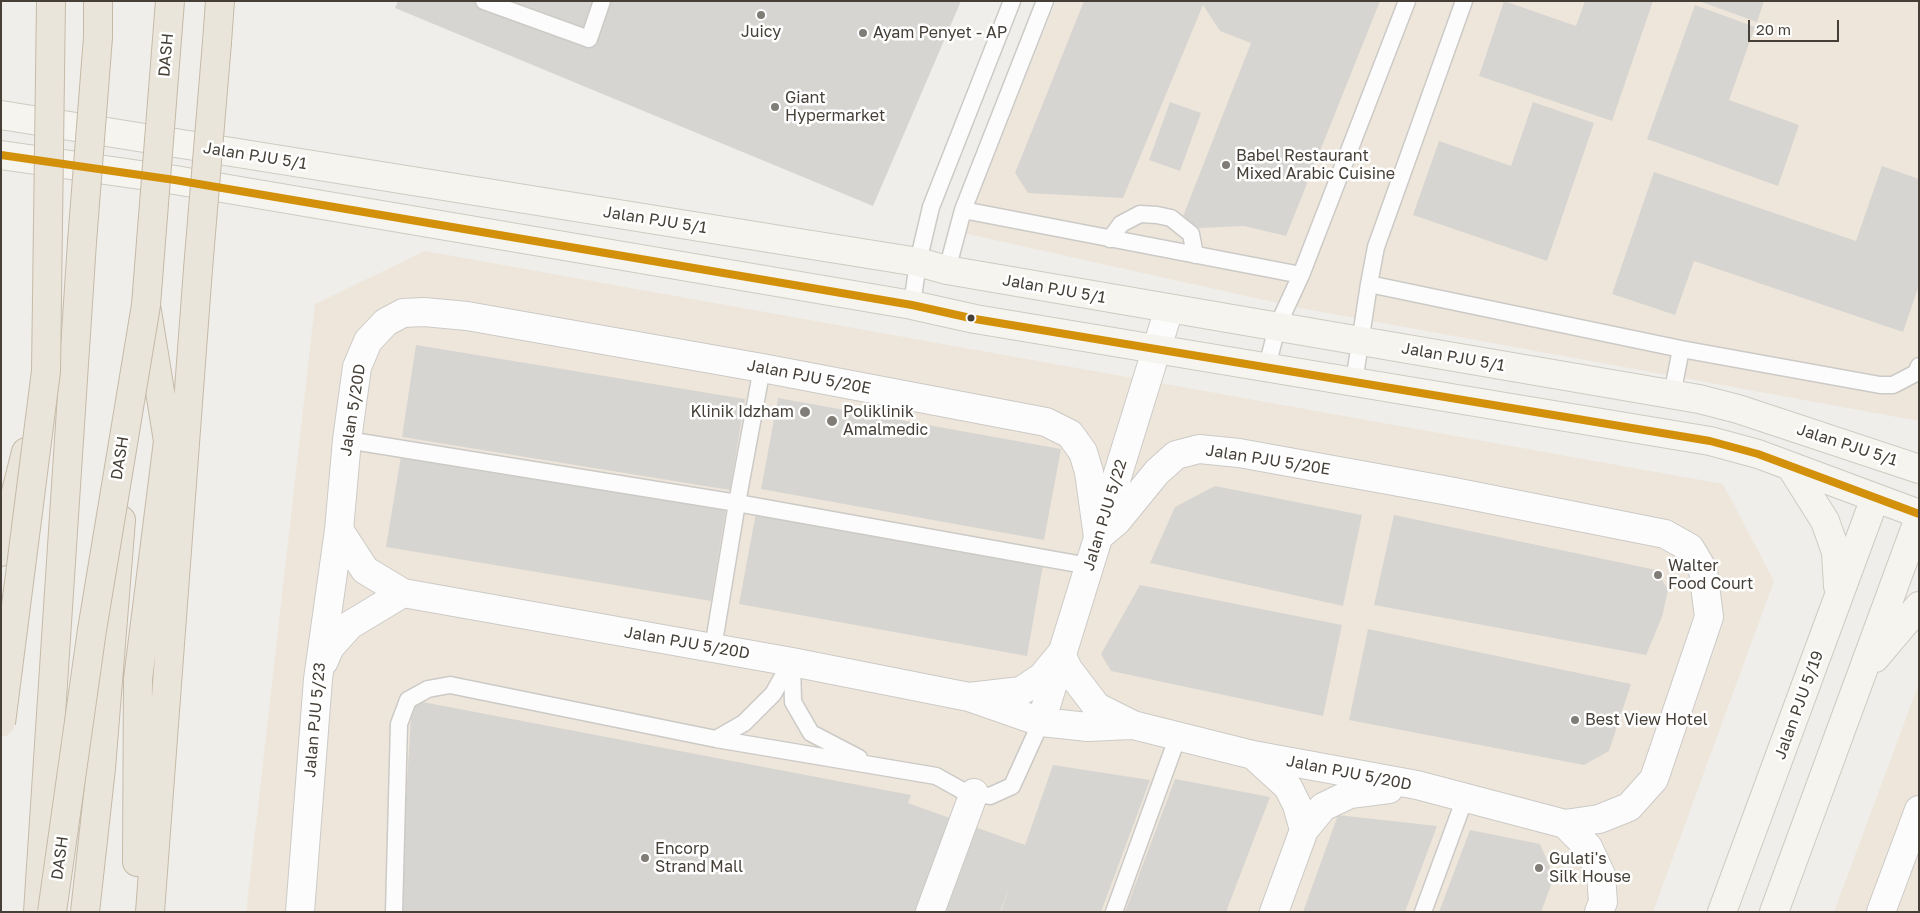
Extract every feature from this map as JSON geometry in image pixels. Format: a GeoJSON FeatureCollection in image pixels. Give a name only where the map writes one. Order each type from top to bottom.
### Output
{"type":"FeatureCollection","features":[{"type":"Feature","properties":{"kind":"highway"},"geometry":{"type":"LineString","coordinates":[[1,723],[46,370],[51,1]]}},
{"type":"Feature","properties":{"kind":"highway"},"geometry":{"type":"LineString","coordinates":[[38,912],[82,242],[98,37],[98,1]]}},
{"type":"Feature","properties":{"kind":"highway"},"geometry":{"type":"LineString","coordinates":[[85,912],[101,768],[142,266],[163,44],[165,1]]}},
{"type":"Feature","properties":{"kind":"highway","name":"DASH"},"geometry":{"type":"LineString","coordinates":[[52,912],[92,630],[146,305],[170,1]]}},
{"type":"Feature","properties":{"kind":"highway"},"geometry":{"type":"LineString","coordinates":[[150,912],[220,1]]}},
{"type":"Feature","properties":{"kind":"highway"},"geometry":{"type":"LineString","coordinates":[[142,912],[137,883],[138,679],[168,441],[146,305]]}},
{"type":"Feature","properties":{"kind":"highway"},"geometry":{"type":"LineString","coordinates":[[1,552],[46,370]]}},
{"type":"Feature","properties":{"kind":"street","name":"Jalan PJU 5/1"},"geometry":{"type":"LineString","coordinates":[[1,116],[918,262],[948,270],[1169,309],[1699,399],[1738,409],[1916,468]]}},
{"type":"Feature","properties":{"kind":"street"},"geometry":{"type":"LineString","coordinates":[[1,154],[175,180],[912,305],[975,318],[1710,441],[1758,454],[1919,514]]}},
{"type":"Feature","properties":{"kind":"street","name":"Jalan PJU 5/22"},"geometry":{"type":"LineString","coordinates":[[1041,722],[1169,309]]}},
{"type":"Feature","properties":{"kind":"street","name":"Jalan 5/20D"},"geometry":{"type":"LineString","coordinates":[[339,530],[347,440],[357,367],[368,341],[386,322],[403,313],[424,312],[467,316]]}},
{"type":"Feature","properties":{"kind":"street","name":"Jalan PJU 5/20E"},"geometry":{"type":"LineString","coordinates":[[467,316],[762,368],[1046,422],[1070,434],[1083,452],[1090,472],[1098,537]]}},
{"type":"Feature","properties":{"kind":"street","name":"Jalan PJU 5/20E"},"geometry":{"type":"LineString","coordinates":[[1098,537],[1117,521],[1157,472],[1176,454],[1199,449],[1239,453],[1449,491],[1665,534],[1690,548],[1703,570],[1708,594],[1709,617],[1654,779],[1629,807],[1599,819],[1565,824]]}},
{"type":"Feature","properties":{"kind":"street"},"geometry":{"type":"LineString","coordinates":[[1791,467],[1825,521],[1836,552],[1839,595]]}},
{"type":"Feature","properties":{"kind":"street"},"geometry":{"type":"LineString","coordinates":[[1875,498],[1916,468]]}},
{"type":"Feature","properties":{"kind":"street"},"geometry":{"type":"LineString","coordinates":[[1916,468],[1919,506]]}},
{"type":"Feature","properties":{"kind":"street","name":"Jalan PJU 5/19"},"geometry":{"type":"LineString","coordinates":[[1722,912],[1875,498]]}},
{"type":"Feature","properties":{"kind":"street"},"geometry":{"type":"LineString","coordinates":[[1774,912],[1919,518]]}},
{"type":"Feature","properties":{"kind":"street","name":"Jalan PJU 5/20D"},"geometry":{"type":"LineString","coordinates":[[339,530],[365,570],[404,593],[792,662],[969,697],[1041,722],[1088,727],[1133,725]]}},
{"type":"Feature","properties":{"kind":"street","name":"Jalan PJU 5/23"},"geometry":{"type":"LineString","coordinates":[[300,912],[318,679],[339,530]]}},
{"type":"Feature","properties":{"kind":"street"},"geometry":{"type":"LineString","coordinates":[[318,679],[330,647],[350,625],[404,593]]}},
{"type":"Feature","properties":{"kind":"street"},"geometry":{"type":"LineString","coordinates":[[1863,673],[1919,606]]}},
{"type":"Feature","properties":{"kind":"street","name":"Jalan PJU 5/20D"},"geometry":{"type":"LineString","coordinates":[[969,697],[1021,691],[1042,677],[1061,654],[1068,669],[1098,707],[1133,725],[1253,755],[1417,786],[1565,824]]}},
{"type":"Feature","properties":{"kind":"street"},"geometry":{"type":"LineString","coordinates":[[1253,755],[1288,788],[1297,805],[1304,830]]}},
{"type":"Feature","properties":{"kind":"street"},"geometry":{"type":"LineString","coordinates":[[1274,912],[1304,830],[1323,808],[1350,794],[1417,786]]}},
{"type":"Feature","properties":{"kind":"street"},"geometry":{"type":"LineString","coordinates":[[930,912],[974,793]]}},
{"type":"Feature","properties":{"kind":"street"},"geometry":{"type":"LineString","coordinates":[[1881,912],[1919,810]]}},
{"type":"Feature","properties":{"kind":"street"},"geometry":{"type":"LineString","coordinates":[[1565,824],[1588,847],[1601,875],[1603,902],[1599,912]]}},
{"type":"Feature","properties":{"kind":"lane"},"geometry":{"type":"LineString","coordinates":[[493,3],[589,38],[602,1]]}},
{"type":"Feature","properties":{"kind":"lane"},"geometry":{"type":"LineString","coordinates":[[912,305],[918,262],[931,207],[1012,1]]}},
{"type":"Feature","properties":{"kind":"lane"},"geometry":{"type":"LineString","coordinates":[[948,270],[963,210],[1045,1]]}},
{"type":"Feature","properties":{"kind":"lane"},"geometry":{"type":"LineString","coordinates":[[1266,367],[1277,327],[1301,275],[1407,1]]}},
{"type":"Feature","properties":{"kind":"lane"},"geometry":{"type":"LineString","coordinates":[[1354,382],[1376,247],[1464,1]]}},
{"type":"Feature","properties":{"kind":"lane"},"geometry":{"type":"LineString","coordinates":[[963,210],[1301,275]]}},
{"type":"Feature","properties":{"kind":"lane"},"geometry":{"type":"LineString","coordinates":[[1110,239],[1121,224],[1140,214],[1157,215],[1171,218],[1191,234],[1195,255]]}},
{"type":"Feature","properties":{"kind":"lane"},"geometry":{"type":"LineString","coordinates":[[1369,284],[1681,350],[1880,384],[1893,385],[1916,373],[1919,366]]}},
{"type":"Feature","properties":{"kind":"lane"},"geometry":{"type":"LineString","coordinates":[[1672,395],[1681,350]]}},
{"type":"Feature","properties":{"kind":"lane"},"geometry":{"type":"LineString","coordinates":[[713,648],[762,368]]}},
{"type":"Feature","properties":{"kind":"lane"},"geometry":{"type":"LineString","coordinates":[[347,440],[737,503],[1089,566]]}},
{"type":"Feature","properties":{"kind":"lane"},"geometry":{"type":"LineString","coordinates":[[716,739],[744,723],[773,694],[792,662]]}},
{"type":"Feature","properties":{"kind":"lane"},"geometry":{"type":"LineString","coordinates":[[792,662],[793,702],[811,734],[873,765]]}},
{"type":"Feature","properties":{"kind":"lane"},"geometry":{"type":"LineString","coordinates":[[394,912],[399,724],[408,700],[428,689],[450,685],[716,739],[936,776],[963,791],[990,796],[1012,786],[1041,722]]}},
{"type":"Feature","properties":{"kind":"lane"},"geometry":{"type":"LineString","coordinates":[[1114,912],[1178,736]]}},
{"type":"Feature","properties":{"kind":"lane"},"geometry":{"type":"LineString","coordinates":[[1423,912],[1465,798]]}},
{"type":"Feature","properties":{"kind":"shaded area"},"geometry":{"type":"Polygon","coordinates":[[[1056,1],[1919,1],[1919,421],[1300,308],[963,233],[1056,1]]]}},
{"type":"Feature","properties":{"kind":"shaded area"},"geometry":{"type":"Polygon","coordinates":[[[425,251],[1723,484],[1774,581],[1653,912],[246,912],[315,304],[425,251]]]}},
{"type":"Feature","properties":{"kind":"shaded area"},"geometry":{"type":"Polygon","coordinates":[[[1919,683],[1919,912],[1834,912],[1919,683]]]}},
{"type":"Feature","properties":{"kind":"building","name":"Giant Hypermarket"},"geometry":{"type":"Polygon","coordinates":[[[398,1],[961,1],[873,206],[395,8],[398,1]]]}},
{"type":"Feature","properties":{"kind":"building"},"geometry":{"type":"Polygon","coordinates":[[[1084,1],[1380,1],[1286,236],[1244,226],[1178,229],[1251,43],[1220,31],[1203,5],[1123,198],[1028,193],[1015,173],[1084,1]]]}},
{"type":"Feature","properties":{"kind":"building"},"geometry":{"type":"Polygon","coordinates":[[[1504,1],[1576,26],[1585,1],[1653,1],[1612,121],[1479,76],[1504,1]]]}},
{"type":"Feature","properties":{"kind":"building"},"geometry":{"type":"Polygon","coordinates":[[[1699,1],[1764,1],[1757,22],[1699,1]]]}},
{"type":"Feature","properties":{"kind":"building"},"geometry":{"type":"Polygon","coordinates":[[[1695,5],[1755,27],[1729,100],[1799,125],[1778,186],[1647,139],[1695,5]]]}},
{"type":"Feature","properties":{"kind":"building"},"geometry":{"type":"Polygon","coordinates":[[[1170,102],[1201,113],[1180,171],[1149,160],[1170,102]]]}},
{"type":"Feature","properties":{"kind":"building"},"geometry":{"type":"Polygon","coordinates":[[[1533,102],[1594,123],[1547,261],[1413,215],[1439,141],[1511,166],[1533,102]]]}},
{"type":"Feature","properties":{"kind":"building"},"geometry":{"type":"Polygon","coordinates":[[[1882,166],[1919,179],[1919,285],[1903,332],[1694,261],[1675,315],[1612,294],[1654,172],[1856,241],[1882,166]]]}},
{"type":"Feature","properties":{"kind":"building"},"geometry":{"type":"Polygon","coordinates":[[[416,345],[745,399],[730,490],[402,437],[416,345]]]}},
{"type":"Feature","properties":{"kind":"building"},"geometry":{"type":"Polygon","coordinates":[[[778,398],[1061,449],[1044,540],[761,489],[778,398]]]}},
{"type":"Feature","properties":{"kind":"building"},"geometry":{"type":"Polygon","coordinates":[[[401,456],[726,509],[711,601],[386,547],[401,456]]]}},
{"type":"Feature","properties":{"kind":"building"},"geometry":{"type":"Polygon","coordinates":[[[1215,486],[1362,515],[1343,606],[1150,563],[1175,507],[1215,486]]]}},
{"type":"Feature","properties":{"kind":"building"},"geometry":{"type":"Polygon","coordinates":[[[756,513],[1043,565],[1027,656],[739,604],[756,513]]]}},
{"type":"Feature","properties":{"kind":"building"},"geometry":{"type":"Polygon","coordinates":[[[1394,515],[1656,570],[1668,590],[1662,617],[1646,655],[1374,605],[1394,515]]]}},
{"type":"Feature","properties":{"kind":"building"},"geometry":{"type":"Polygon","coordinates":[[[1140,585],[1342,625],[1323,716],[1111,671],[1101,654],[1140,585]]]}},
{"type":"Feature","properties":{"kind":"building"},"geometry":{"type":"Polygon","coordinates":[[[1368,629],[1631,684],[1609,751],[1584,765],[1349,720],[1368,629]]]}},
{"type":"Feature","properties":{"kind":"building","name":"Encorp Strand Mall"},"geometry":{"type":"Polygon","coordinates":[[[412,700],[911,795],[908,803],[1025,845],[1053,765],[1150,780],[1101,912],[1001,912],[1009,888],[1000,912],[399,912],[412,700]]]}},
{"type":"Feature","properties":{"kind":"building"},"geometry":{"type":"Polygon","coordinates":[[[1175,779],[1270,797],[1226,912],[1125,912],[1175,779]]]}},
{"type":"Feature","properties":{"kind":"building"},"geometry":{"type":"Polygon","coordinates":[[[1338,815],[1437,826],[1405,912],[1303,912],[1338,815]]]}},
{"type":"Feature","properties":{"kind":"building"},"geometry":{"type":"Polygon","coordinates":[[[1470,830],[1540,844],[1554,877],[1541,912],[1439,912],[1470,830]]]}},
{"type":"Feature","properties":{"kind":"transit line"},"geometry":{"type":"LineString","coordinates":[[1,155],[175,180],[912,305],[975,319],[1710,441],[1758,454],[1919,514]]}},
{"type":"Feature","properties":{"kind":"place","name":"Juicy"},"geometry":{"type":"Point","coordinates":[761,15]}},
{"type":"Feature","properties":{"kind":"place","name":"Ayam Penyet - AP"},"geometry":{"type":"Point","coordinates":[863,33]}},
{"type":"Feature","properties":{"kind":"place","name":"Giant Hypermarket"},"geometry":{"type":"Point","coordinates":[775,107]}},
{"type":"Feature","properties":{"kind":"place","name":"Babel Restaurant Mixed Arabic Cuisine"},"geometry":{"type":"Point","coordinates":[1226,165]}},
{"type":"Feature","properties":{"kind":"place","name":"Klinik Idzham"},"geometry":{"type":"Point","coordinates":[805,412]}},
{"type":"Feature","properties":{"kind":"place","name":"Poliklinik Amalmedic"},"geometry":{"type":"Point","coordinates":[832,421]}},
{"type":"Feature","properties":{"kind":"place","name":"Walter Food Court"},"geometry":{"type":"Point","coordinates":[1658,575]}},
{"type":"Feature","properties":{"kind":"place","name":"Best View Hotel"},"geometry":{"type":"Point","coordinates":[1575,720]}},
{"type":"Feature","properties":{"kind":"place","name":"Encorp Strand Mall"},"geometry":{"type":"Point","coordinates":[645,858]}},
{"type":"Feature","properties":{"kind":"place","name":"Gulati's Silk House"},"geometry":{"type":"Point","coordinates":[1539,868]}}]}
